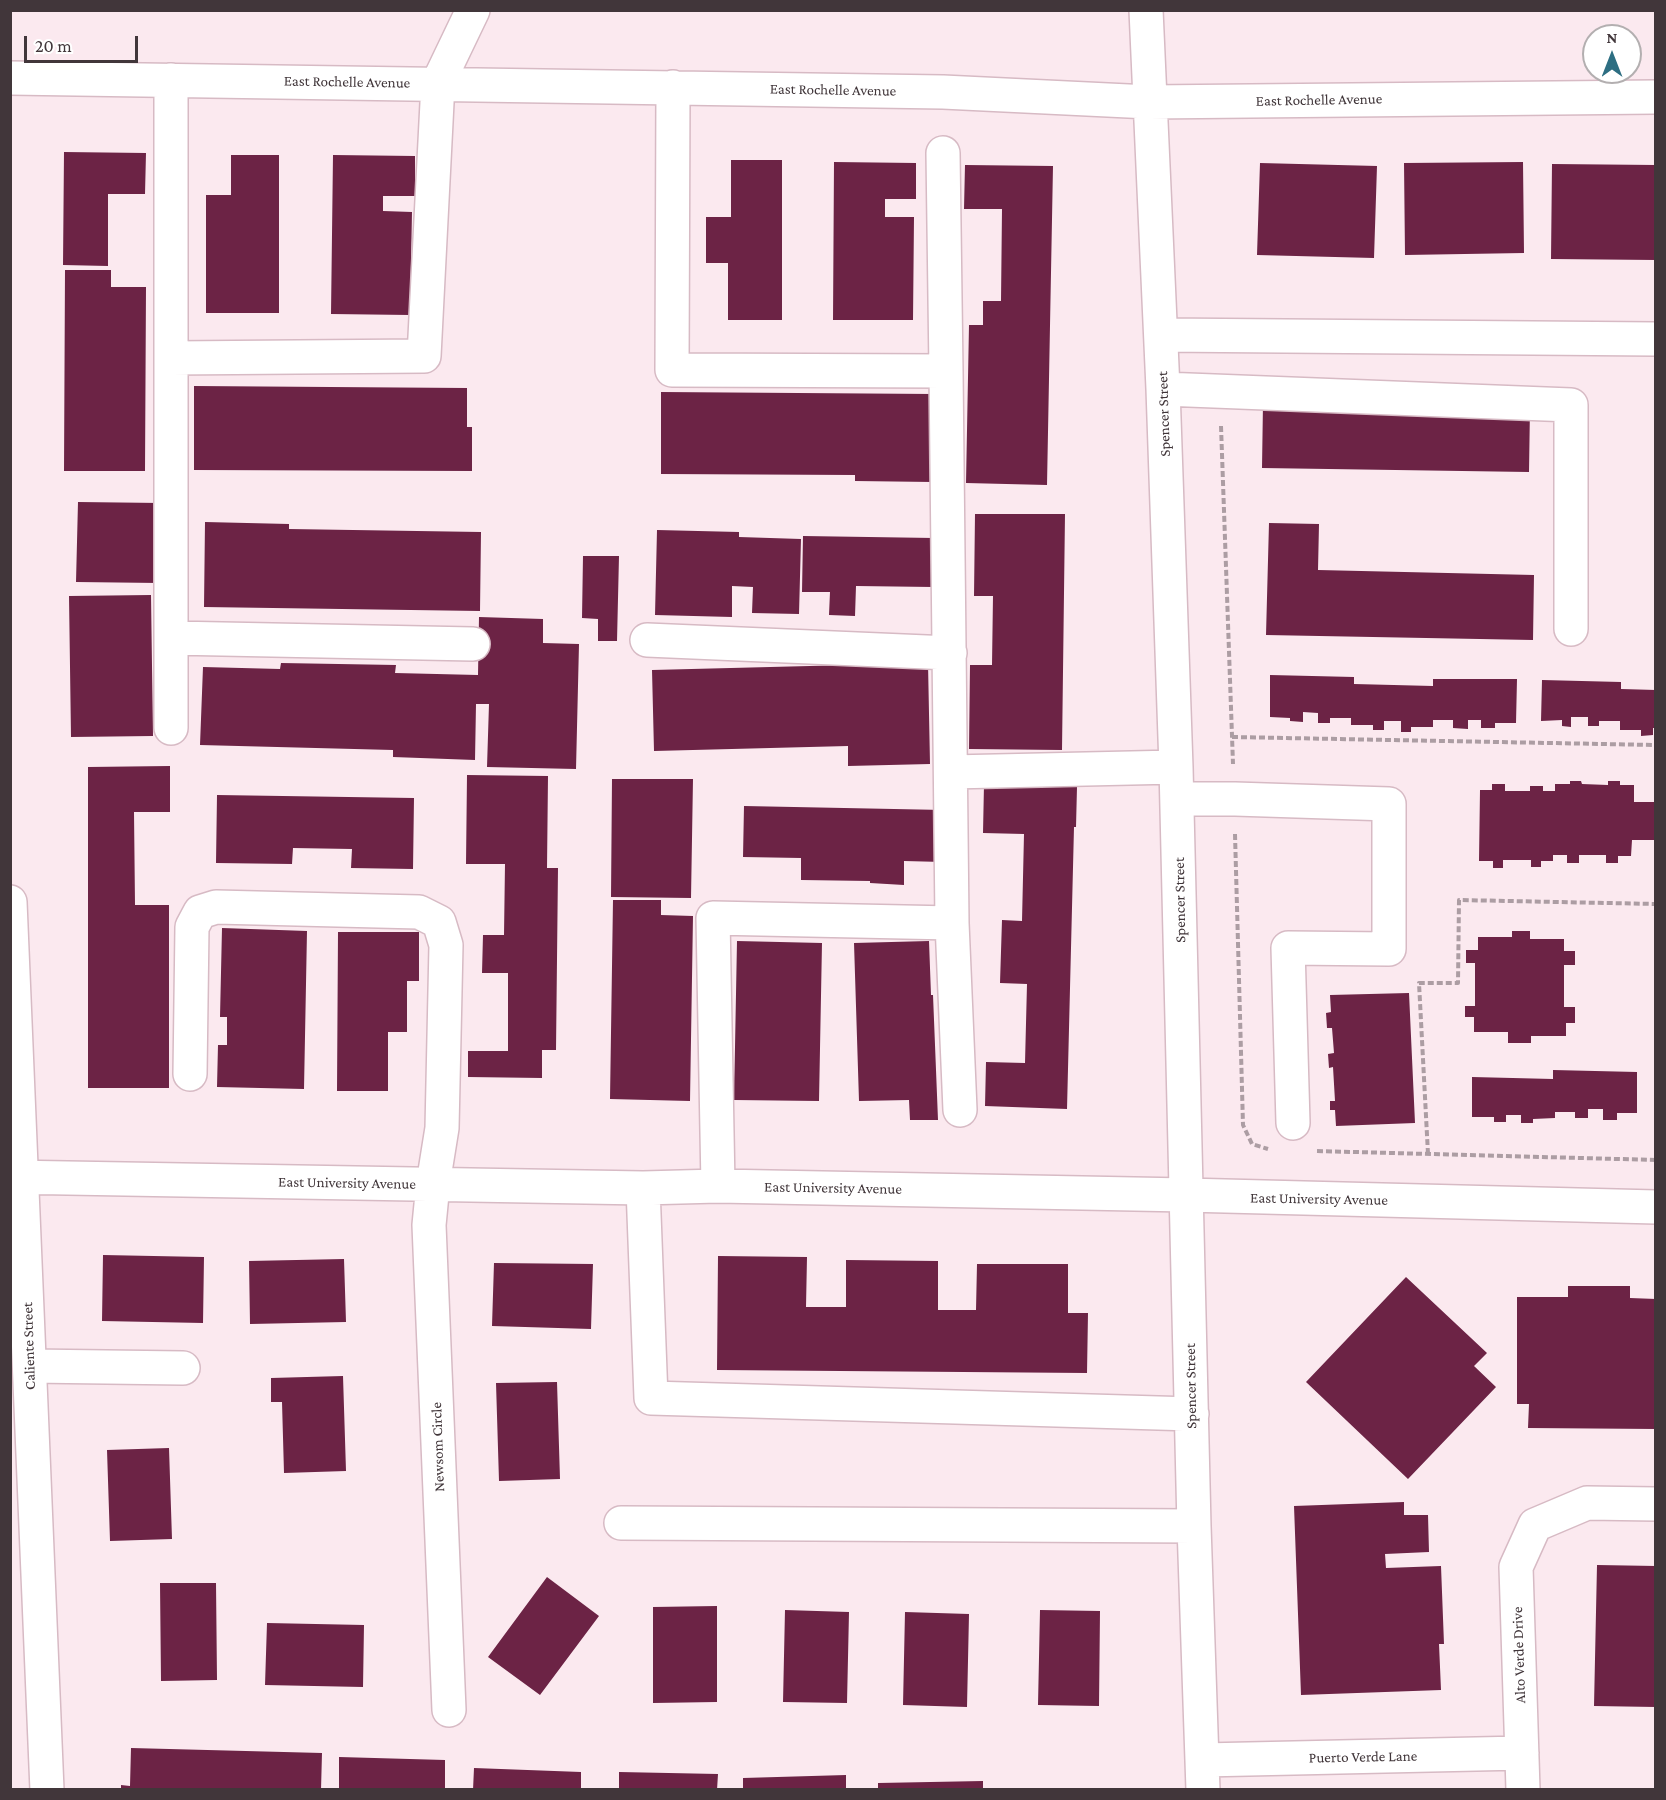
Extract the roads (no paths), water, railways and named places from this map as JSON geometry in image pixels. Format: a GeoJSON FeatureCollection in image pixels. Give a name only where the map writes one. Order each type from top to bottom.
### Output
{"type":"FeatureCollection","features":[{"type":"Feature","properties":{"kind":"street"},"geometry":{"type":"LineString","coordinates":[[171,358],[424,356],[438,83],[473,10]]}},
{"type":"Feature","properties":{"kind":"street","name":"Spencer Street"},"geometry":{"type":"LineString","coordinates":[[1146,10],[1161,335],[1176,767],[1194,1526],[1203,1775]]}},
{"type":"Feature","properties":{"kind":"street","name":"East Rochelle Avenue"},"geometry":{"type":"LineString","coordinates":[[10,78],[943,92],[1149,102],[1656,97]]}},
{"type":"Feature","properties":{"kind":"street"},"geometry":{"type":"LineString","coordinates":[[171,80],[171,728]]}},
{"type":"Feature","properties":{"kind":"street"},"geometry":{"type":"LineString","coordinates":[[673,87],[672,370],[946,371]]}},
{"type":"Feature","properties":{"kind":"street"},"geometry":{"type":"LineString","coordinates":[[943,153],[952,923],[960,1110]]}},
{"type":"Feature","properties":{"kind":"street"},"geometry":{"type":"LineString","coordinates":[[1161,335],[1656,339]]}},
{"type":"Feature","properties":{"kind":"street"},"geometry":{"type":"LineString","coordinates":[[1163,389],[1571,405],[1571,629]]}},
{"type":"Feature","properties":{"kind":"street"},"geometry":{"type":"LineString","coordinates":[[172,638],[473,644]]}},
{"type":"Feature","properties":{"kind":"street"},"geometry":{"type":"LineString","coordinates":[[647,640],[950,653]]}},
{"type":"Feature","properties":{"kind":"street"},"geometry":{"type":"LineString","coordinates":[[951,772],[1176,767]]}},
{"type":"Feature","properties":{"kind":"street"},"geometry":{"type":"LineString","coordinates":[[1177,799],[1389,804],[1389,949],[1288,948],[1293,1123]]}},
{"type":"Feature","properties":{"kind":"street","name":"Caliente Street"},"geometry":{"type":"LineString","coordinates":[[10,902],[16,1177],[30,1366],[47,1790]]}},
{"type":"Feature","properties":{"kind":"street","name":"Newsom Circle"},"geometry":{"type":"LineString","coordinates":[[190,1074],[192,927],[200,912],[216,907],[419,912],[439,922],[446,945],[442,1128],[429,1225],[449,1710]]}},
{"type":"Feature","properties":{"kind":"street"},"geometry":{"type":"LineString","coordinates":[[718,1186],[713,918],[952,923]]}},
{"type":"Feature","properties":{"kind":"street","name":"East University Avenue"},"geometry":{"type":"LineString","coordinates":[[16,1177],[643,1188],[718,1186],[1186,1195],[1656,1208]]}},
{"type":"Feature","properties":{"kind":"street"},"geometry":{"type":"LineString","coordinates":[[643,1188],[651,1398],[1192,1414]]}},
{"type":"Feature","properties":{"kind":"street"},"geometry":{"type":"LineString","coordinates":[[30,1366],[183,1368]]}},
{"type":"Feature","properties":{"kind":"street","name":"Alto Verde Drive"},"geometry":{"type":"LineString","coordinates":[[1523,1790],[1516,1567],[1535,1525],[1587,1503],[1656,1504]]}},
{"type":"Feature","properties":{"kind":"street"},"geometry":{"type":"LineString","coordinates":[[621,1523],[1194,1526]]}},
{"type":"Feature","properties":{"kind":"street","name":"Puerto Verde Lane"},"geometry":{"type":"LineString","coordinates":[[1203,1775],[1522,1753]]}}]}
